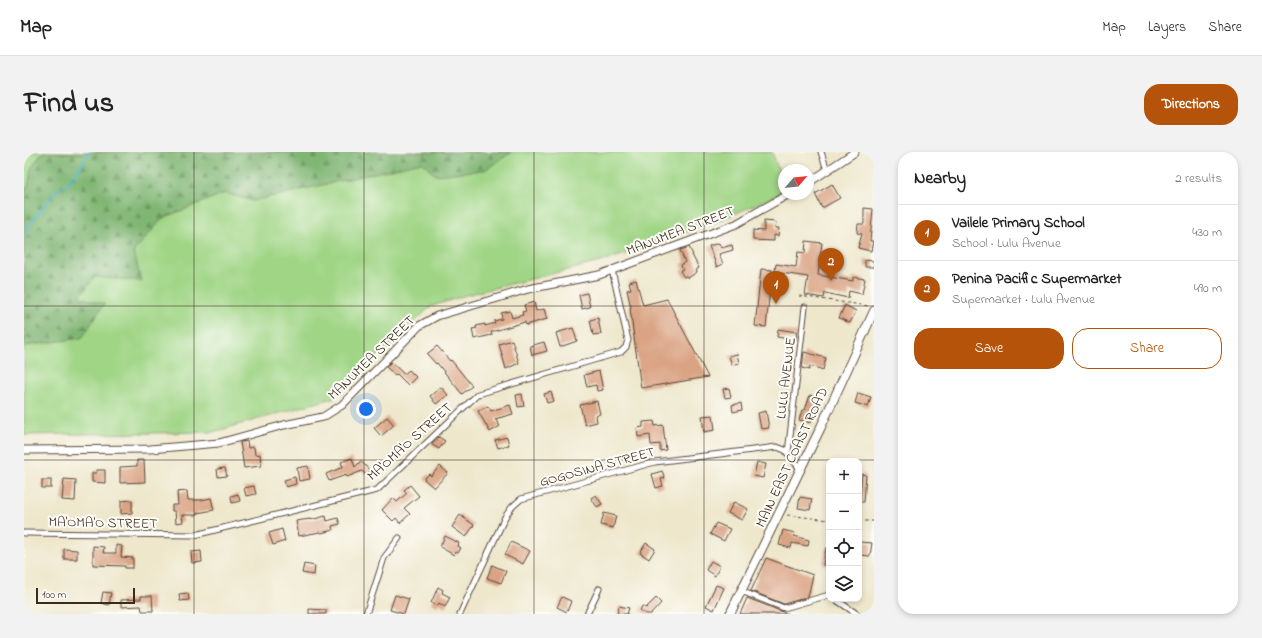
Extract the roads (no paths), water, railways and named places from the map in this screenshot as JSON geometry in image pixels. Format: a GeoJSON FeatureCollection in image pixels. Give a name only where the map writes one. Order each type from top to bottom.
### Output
{"type":"FeatureCollection","features":[{"type":"Feature","properties":{"kind":"main road"},"geometry":{"type":"LineString","coordinates":[[814,179],[854,152]]}},
{"type":"Feature","properties":{"kind":"main road","name":"MANUMEA STREET"},"geometry":{"type":"LineString","coordinates":[[24,450],[150,449],[219,443],[323,417],[342,405],[419,326],[437,316],[528,289],[599,275],[736,224],[778,200]]}},
{"type":"Feature","properties":{"kind":"main road","name":"MAIN EAST COAST ROAD"},"geometry":{"type":"LineString","coordinates":[[730,614],[820,429],[874,310]]}},
{"type":"Feature","properties":{"kind":"street"},"geometry":{"type":"LineString","coordinates":[[821,152],[826,170]]}},
{"type":"Feature","properties":{"kind":"street","name":"MA'OMA'O STREET"},"geometry":{"type":"LineString","coordinates":[[24,533],[195,535],[376,490],[478,394],[621,352],[626,347],[628,340],[612,270]]}},
{"type":"Feature","properties":{"kind":"street","name":"LULU AVENUE"},"geometry":{"type":"LineString","coordinates":[[788,453],[805,307]]}},
{"type":"Feature","properties":{"kind":"street","name":"GOGOSINA STREET"},"geometry":{"type":"LineString","coordinates":[[460,614],[505,517],[521,498],[655,462],[777,447],[788,453]]}},
{"type":"Feature","properties":{"kind":"street"},"geometry":{"type":"LineString","coordinates":[[788,453],[793,462],[800,469]]}},
{"type":"Feature","properties":{"kind":"street"},"geometry":{"type":"LineString","coordinates":[[366,614],[384,558],[399,538]]}},
{"type":"Feature","properties":{"kind":"street"},"geometry":{"type":"LineString","coordinates":[[587,614],[599,589]]}},
{"type":"Feature","properties":{"kind":"street"},"geometry":{"type":"LineString","coordinates":[[741,591],[784,608],[826,596]]}},
{"type":"Feature","properties":{"kind":"street"},"geometry":{"type":"LineString","coordinates":[[839,602],[857,614]]}},
{"type":"Feature","properties":{"kind":"waterway"},"geometry":{"type":"LineString","coordinates":[[24,233],[52,195],[70,181],[90,152]]}},
{"type":"Feature","properties":{"kind":"place","name":"Penina Pacific Supermarket"},"geometry":{"type":"Point","coordinates":[831,281]}},
{"type":"Feature","properties":{"kind":"place","name":"Vailele Primary School"},"geometry":{"type":"Point","coordinates":[776,304]}}]}
